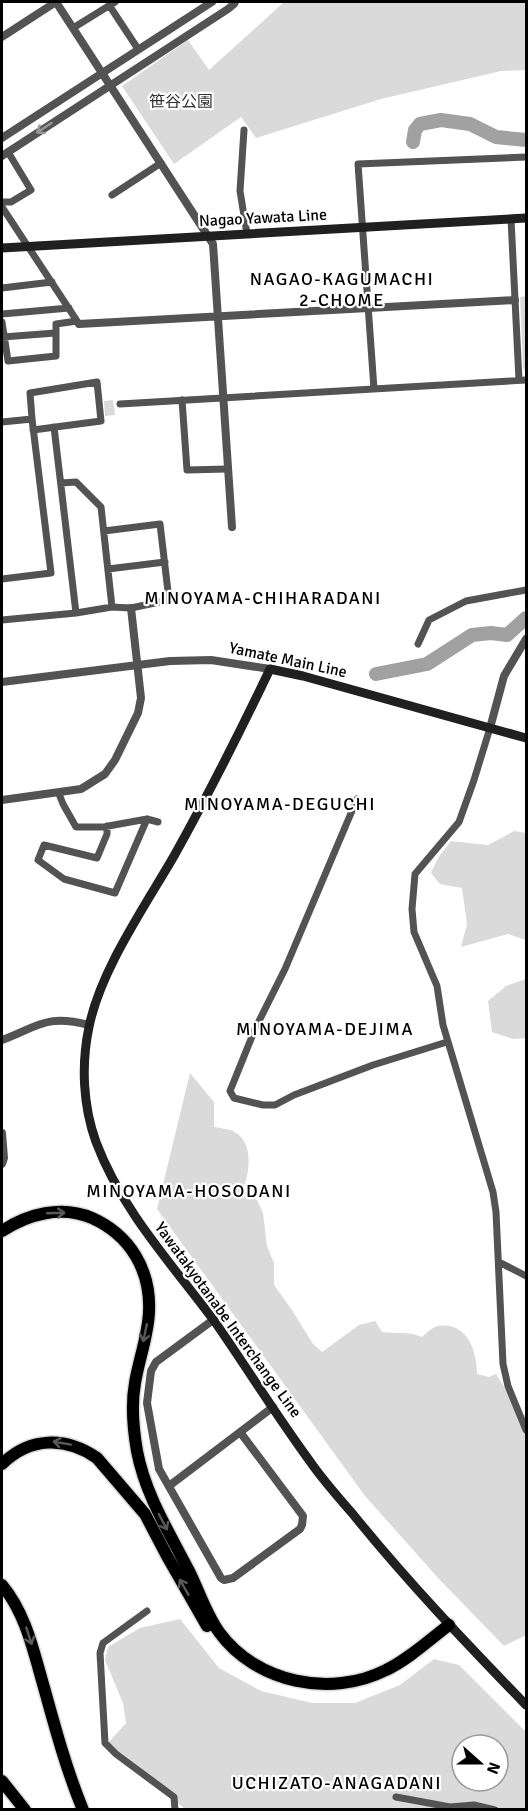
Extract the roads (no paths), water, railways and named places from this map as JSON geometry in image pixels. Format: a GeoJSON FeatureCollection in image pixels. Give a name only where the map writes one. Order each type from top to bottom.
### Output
{"type":"FeatureCollection","features":[{"type":"Feature","properties":{"kind":"highway"},"geometry":{"type":"LineString","coordinates":[[2,1231],[18,1221],[53,1212],[87,1216],[119,1233],[131,1246],[146,1275],[149,1312],[132,1408],[137,1453],[159,1514],[199,1590],[209,1616],[224,1638],[243,1657],[273,1674],[306,1683],[337,1684],[386,1670],[449,1625]]}},
{"type":"Feature","properties":{"kind":"highway"},"geometry":{"type":"LineString","coordinates":[[2,1464],[17,1451],[56,1441],[76,1446],[97,1458],[145,1514],[166,1556],[213,1635],[239,1662],[270,1680],[288,1686],[320,1691],[338,1691],[373,1683],[404,1667],[425,1651],[449,1625]]}},
{"type":"Feature","properties":{"kind":"highway"},"geometry":{"type":"LineString","coordinates":[[2,1585],[19,1611],[29,1635],[69,1776],[83,1809]]}},
{"type":"Feature","properties":{"kind":"highway"},"geometry":{"type":"LineString","coordinates":[[2,1781],[25,1809]]}},
{"type":"Feature","properties":{"kind":"main road","name":"Nagao Yawata Line"},"geometry":{"type":"LineString","coordinates":[[2,248],[526,218]]}},
{"type":"Feature","properties":{"kind":"main road","name":"Yamate Main Line"},"geometry":{"type":"LineString","coordinates":[[270,669],[303,676],[526,738]]}},
{"type":"Feature","properties":{"kind":"main road","name":"Yawatakyotanabe Interchange Line"},"geometry":{"type":"LineString","coordinates":[[270,669],[203,803],[111,966],[89,1025],[84,1066],[87,1103],[95,1140],[119,1191],[154,1245],[213,1320],[309,1461],[372,1538],[449,1625],[526,1705]]}},
{"type":"Feature","properties":{"kind":"street"},"geometry":{"type":"LineString","coordinates":[[2,37],[56,2],[213,244],[232,527]]}},
{"type":"Feature","properties":{"kind":"street"},"geometry":{"type":"LineString","coordinates":[[2,138],[212,2]]}},
{"type":"Feature","properties":{"kind":"street"},"geometry":{"type":"LineString","coordinates":[[2,202],[11,202],[31,190],[5,154],[198,29],[228,9],[234,2]]}},
{"type":"Feature","properties":{"kind":"street"},"geometry":{"type":"LineString","coordinates":[[73,28],[112,4],[142,47],[154,57]]}},
{"type":"Feature","properties":{"kind":"street"},"geometry":{"type":"LineString","coordinates":[[189,16],[198,29]]}},
{"type":"Feature","properties":{"kind":"street"},"geometry":{"type":"LineString","coordinates":[[58,102],[66,114]]}},
{"type":"Feature","properties":{"kind":"street"},"geometry":{"type":"LineString","coordinates":[[244,130],[240,192],[247,234]]}},
{"type":"Feature","properties":{"kind":"street"},"geometry":{"type":"LineString","coordinates":[[13,131],[21,143]]}},
{"type":"Feature","properties":{"kind":"street"},"geometry":{"type":"LineString","coordinates":[[374,389],[358,164],[526,157]]}},
{"type":"Feature","properties":{"kind":"street"},"geometry":{"type":"LineString","coordinates":[[112,195],[161,162]]}},
{"type":"Feature","properties":{"kind":"street"},"geometry":{"type":"LineString","coordinates":[[2,207],[78,322]]}},
{"type":"Feature","properties":{"kind":"street"},"geometry":{"type":"LineString","coordinates":[[120,404],[523,380],[515,300],[511,219]]}},
{"type":"Feature","properties":{"kind":"street"},"geometry":{"type":"LineString","coordinates":[[2,288],[52,282]]}},
{"type":"Feature","properties":{"kind":"street"},"geometry":{"type":"LineString","coordinates":[[8,361],[56,356],[56,324],[515,300]]}},
{"type":"Feature","properties":{"kind":"street"},"geometry":{"type":"LineString","coordinates":[[2,314],[69,308]]}},
{"type":"Feature","properties":{"kind":"street"},"geometry":{"type":"LineString","coordinates":[[2,322],[9,371]]}},
{"type":"Feature","properties":{"kind":"street"},"geometry":{"type":"LineString","coordinates":[[3,337],[55,333]]}},
{"type":"Feature","properties":{"kind":"street"},"geometry":{"type":"LineString","coordinates":[[2,579],[51,573],[33,430],[30,393],[97,382],[101,421],[33,430]]}},
{"type":"Feature","properties":{"kind":"street"},"geometry":{"type":"LineString","coordinates":[[182,400],[187,470],[227,470]]}},
{"type":"Feature","properties":{"kind":"street"},"geometry":{"type":"LineString","coordinates":[[2,422],[32,419]]}},
{"type":"Feature","properties":{"kind":"street"},"geometry":{"type":"LineString","coordinates":[[54,427],[76,613]]}},
{"type":"Feature","properties":{"kind":"street"},"geometry":{"type":"LineString","coordinates":[[61,483],[76,482],[101,507],[112,608]]}},
{"type":"Feature","properties":{"kind":"street"},"geometry":{"type":"LineString","coordinates":[[2,620],[131,608],[169,600],[160,525],[104,531]]}},
{"type":"Feature","properties":{"kind":"street"},"geometry":{"type":"LineString","coordinates":[[108,569],[165,562]]}},
{"type":"Feature","properties":{"kind":"street"},"geometry":{"type":"LineString","coordinates":[[418,644],[429,620],[466,601],[526,590]]}},
{"type":"Feature","properties":{"kind":"street"},"geometry":{"type":"LineString","coordinates":[[2,800],[59,794],[81,789],[97,781],[115,760],[138,713],[141,698],[139,663],[131,608]]}},
{"type":"Feature","properties":{"kind":"street"},"geometry":{"type":"LineString","coordinates":[[526,639],[504,676],[474,780],[459,822],[415,874],[412,909],[414,932],[437,986],[447,1042],[493,1192],[499,1262],[503,1364],[508,1386],[526,1430]]}},
{"type":"Feature","properties":{"kind":"street","name":"Yamate Main Line"},"geometry":{"type":"LineString","coordinates":[[2,682],[139,663],[211,660],[270,669]]}},
{"type":"Feature","properties":{"kind":"street"},"geometry":{"type":"LineString","coordinates":[[59,794],[76,827],[107,826],[147,819],[158,822]]}},
{"type":"Feature","properties":{"kind":"street"},"geometry":{"type":"LineString","coordinates":[[357,799],[285,969],[255,1029],[230,1091],[234,1098],[263,1105],[275,1105],[294,1095],[372,1065],[447,1042]]}},
{"type":"Feature","properties":{"kind":"street"},"geometry":{"type":"LineString","coordinates":[[107,826],[107,834],[97,858],[44,846],[38,860],[64,879],[115,893],[147,819]]}},
{"type":"Feature","properties":{"kind":"street"},"geometry":{"type":"LineString","coordinates":[[2,1040],[45,1022],[66,1020],[89,1025]]}},
{"type":"Feature","properties":{"kind":"street"},"geometry":{"type":"LineString","coordinates":[[2,1133],[4,1158],[2,1164]]}},
{"type":"Feature","properties":{"kind":"street"},"geometry":{"type":"LineString","coordinates":[[499,1262],[526,1276]]}},
{"type":"Feature","properties":{"kind":"street"},"geometry":{"type":"LineString","coordinates":[[213,1320],[156,1362],[151,1371],[147,1403],[159,1469],[224,1580],[233,1578],[302,1526],[303,1516],[240,1432]]}},
{"type":"Feature","properties":{"kind":"street"},"geometry":{"type":"LineString","coordinates":[[168,1486],[273,1407]]}},
{"type":"Feature","properties":{"kind":"street"},"geometry":{"type":"LineString","coordinates":[[147,1611],[103,1643],[100,1653],[105,1743],[116,1754],[174,1797],[176,1809]]}},
{"type":"Feature","properties":{"kind":"street"},"geometry":{"type":"LineString","coordinates":[[396,1797],[450,1807],[474,1805],[495,1809]]}},
{"type":"Feature","properties":{"kind":"waterway"},"geometry":{"type":"LineString","coordinates":[[413,142],[415,130],[420,124],[441,120],[470,124],[496,137],[526,140]]}},
{"type":"Feature","properties":{"kind":"waterway"},"geometry":{"type":"LineString","coordinates":[[376,674],[427,664],[472,635],[491,633],[507,635],[526,618]]}},
{"type":"Feature","properties":{"kind":"district","name":"NAGAO-KAGUMACHI 2-CHOME"},"geometry":{"type":"Point","coordinates":[342,289]}},
{"type":"Feature","properties":{"kind":"district","name":"MINOYAMA-CHIHARADANI"},"geometry":{"type":"Point","coordinates":[263,598]}},
{"type":"Feature","properties":{"kind":"district","name":"MINOYAMA-DEGUCHI"},"geometry":{"type":"Point","coordinates":[280,804]}},
{"type":"Feature","properties":{"kind":"district","name":"MINOYAMA-DEJIMA"},"geometry":{"type":"Point","coordinates":[325,1029]}},
{"type":"Feature","properties":{"kind":"district","name":"MINOYAMA-HOSODANI"},"geometry":{"type":"Point","coordinates":[189,1191]}},
{"type":"Feature","properties":{"kind":"district","name":"UCHIZATO-ANAGADANI"},"geometry":{"type":"Point","coordinates":[337,1783]}},
{"type":"Feature","properties":{"kind":"park label","name":"笹谷公園"},"geometry":{"type":"Point","coordinates":[181,102]}}]}
